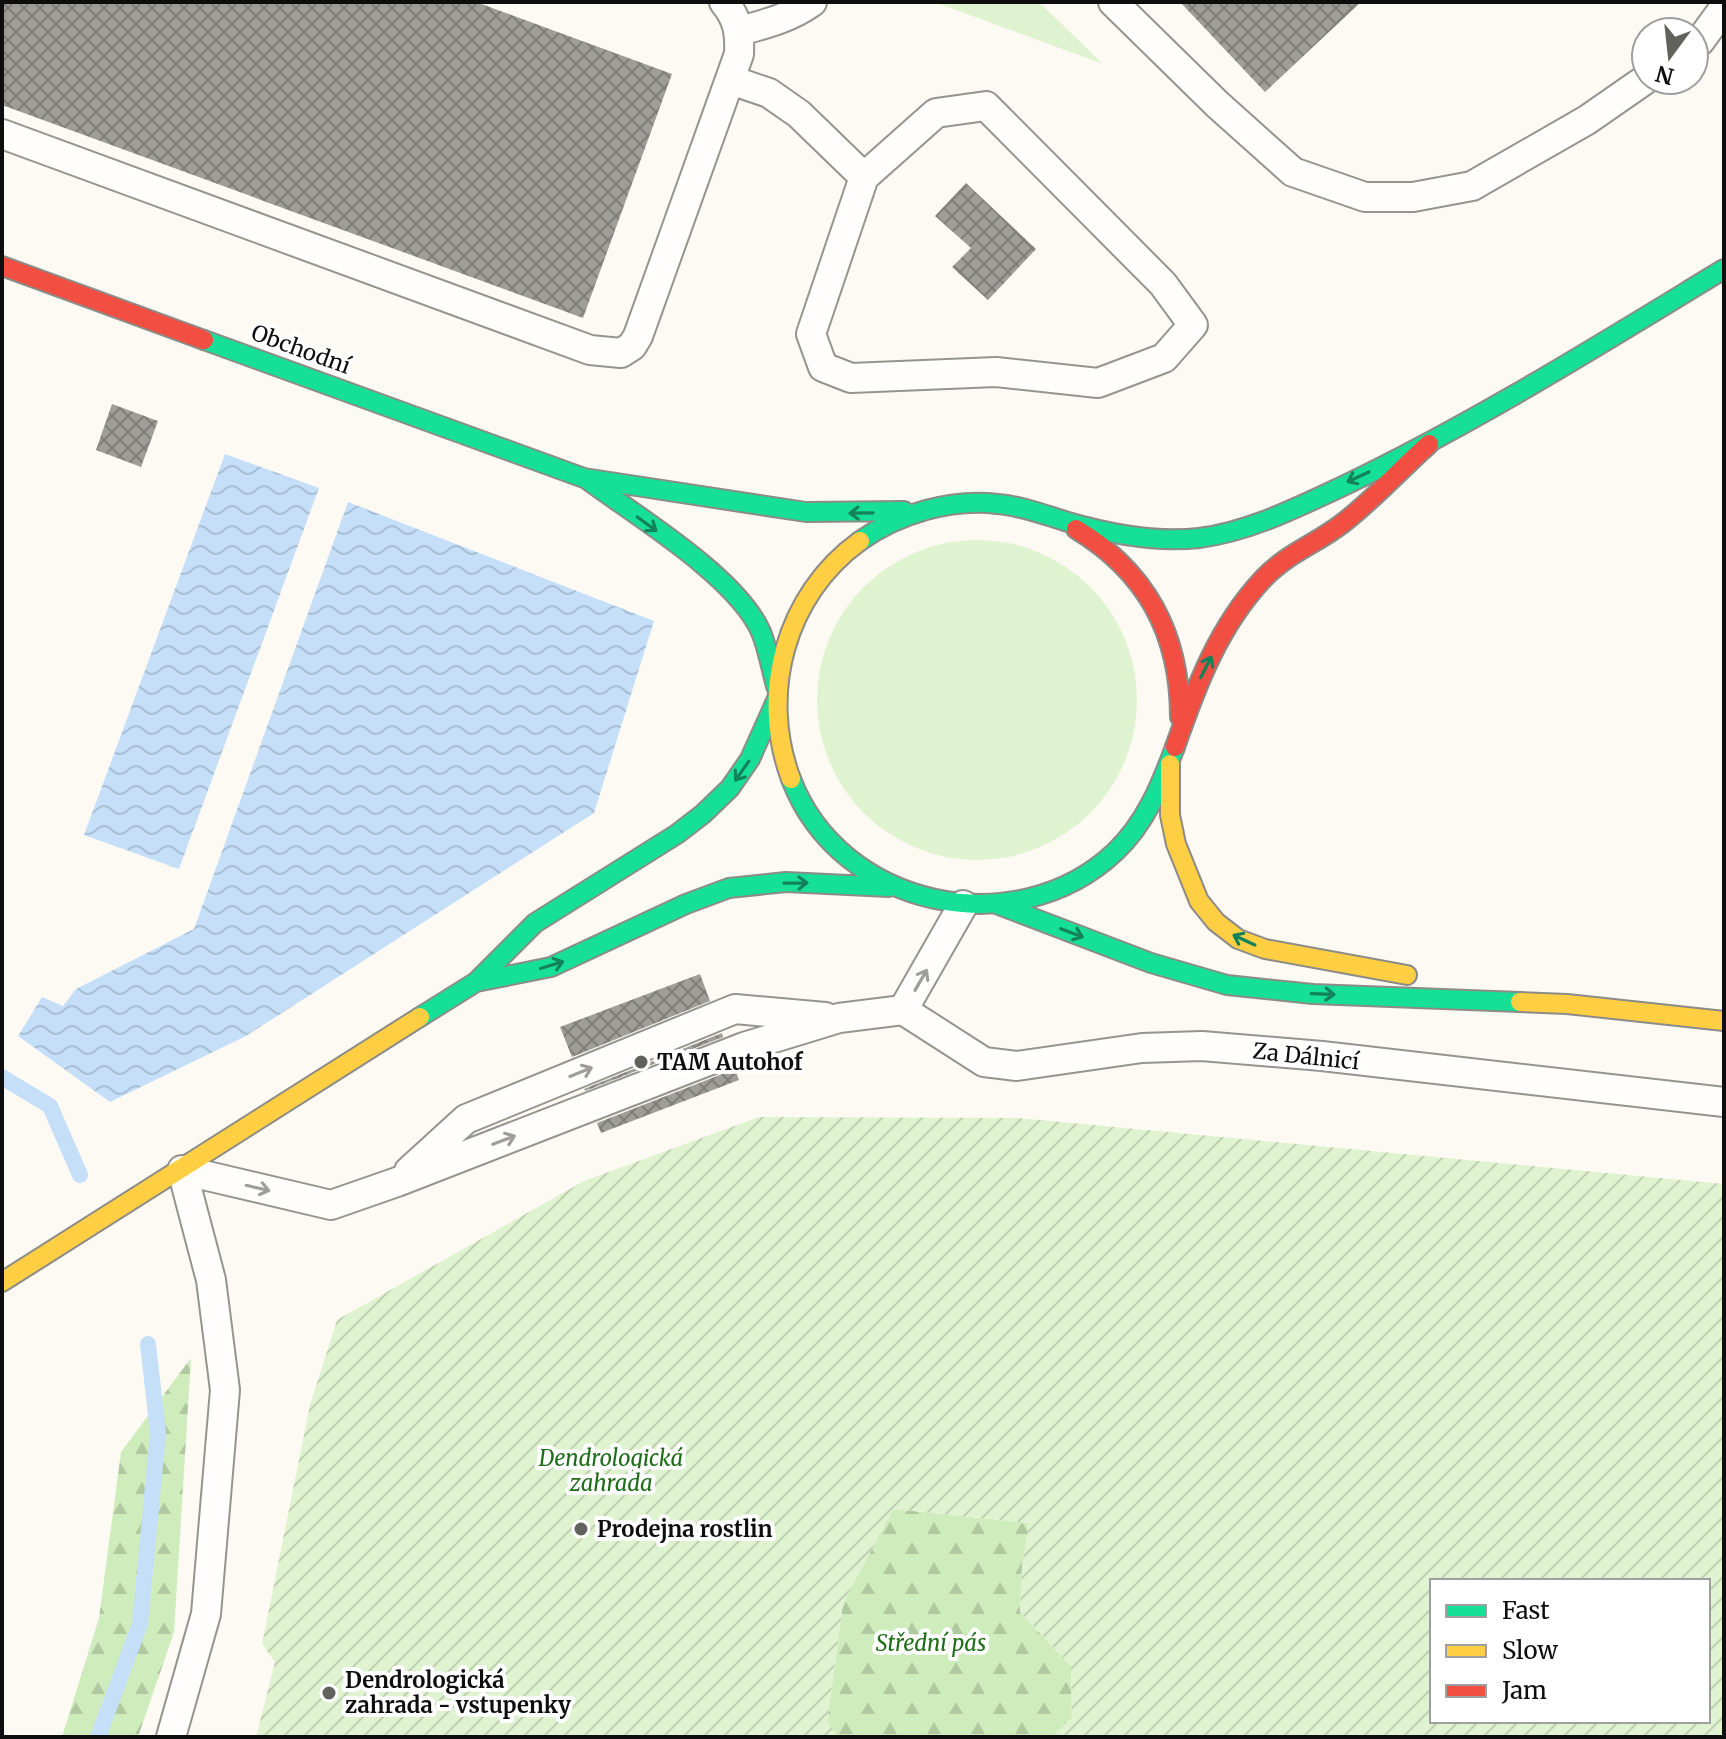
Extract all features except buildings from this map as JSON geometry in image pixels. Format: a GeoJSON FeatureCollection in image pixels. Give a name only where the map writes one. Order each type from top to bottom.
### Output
{"type":"FeatureCollection","features":[{"type":"Feature","properties":{"kind":"main road","name":"Obchodní"},"geometry":{"type":"LineString","coordinates":[[2,266],[584,478],[806,512],[893,512],[938,507]]}},
{"type":"Feature","properties":{"kind":"main road"},"geometry":{"type":"LineString","coordinates":[[2,1282],[476,982],[535,923],[677,834],[703,814],[730,788],[750,759],[776,694],[787,638],[814,587],[834,563],[877,530],[910,514],[938,507],[996,503],[1021,507],[1107,532],[1140,537],[1197,539],[1237,530],[1279,514],[1429,444],[1724,269]]}},
{"type":"Feature","properties":{"kind":"main road"},"geometry":{"type":"LineString","coordinates":[[776,694],[778,733],[797,793],[812,818],[847,858],[895,888],[934,901],[999,905],[1032,899],[1086,876],[1110,858],[1149,811],[1170,764],[1200,678],[1222,635],[1245,600],[1283,561],[1339,527],[1429,444]]}},
{"type":"Feature","properties":{"kind":"main road","name":"Obchodní"},"geometry":{"type":"LineString","coordinates":[[584,478],[707,568],[745,605],[761,632],[776,694]]}},
{"type":"Feature","properties":{"kind":"main road"},"geometry":{"type":"LineString","coordinates":[[1055,518],[1108,549],[1149,596],[1174,655],[1180,685],[1177,740]]}},
{"type":"Feature","properties":{"kind":"main road"},"geometry":{"type":"LineString","coordinates":[[1170,764],[1170,815],[1186,875],[1199,901],[1216,922],[1238,939],[1265,949],[1567,1004]]}},
{"type":"Feature","properties":{"kind":"main road"},"geometry":{"type":"LineString","coordinates":[[476,982],[557,965],[661,914],[732,887],[849,883],[895,888]]}},
{"type":"Feature","properties":{"kind":"main road"},"geometry":{"type":"LineString","coordinates":[[999,905],[1151,963],[1227,985],[1313,994],[1567,1004],[1724,1021]]}},
{"type":"Feature","properties":{"kind":"lane"},"geometry":{"type":"LineString","coordinates":[[2,134],[575,344],[609,354],[621,353],[632,346],[638,336],[739,54],[740,31],[734,14],[724,2]]}},
{"type":"Feature","properties":{"kind":"lane"},"geometry":{"type":"LineString","coordinates":[[740,31],[781,19],[812,2]]}},
{"type":"Feature","properties":{"kind":"lane"},"geometry":{"type":"LineString","coordinates":[[1113,2],[1217,104],[1293,172],[1365,197],[1413,197],[1472,186],[1587,120],[1630,90]]}},
{"type":"Feature","properties":{"kind":"lane"},"geometry":{"type":"LineString","coordinates":[[1710,27],[1724,8]]}},
{"type":"Feature","properties":{"kind":"lane"},"geometry":{"type":"LineString","coordinates":[[731,80],[769,93],[799,114],[864,177]]}},
{"type":"Feature","properties":{"kind":"lane"},"geometry":{"type":"LineString","coordinates":[[986,106],[1163,284],[1193,325],[1164,358],[1098,383],[996,372],[851,378],[823,367],[811,334],[864,177],[936,113],[986,106]]}},
{"type":"Feature","properties":{"kind":"lane"},"geometry":{"type":"LineString","coordinates":[[171,1737],[206,1614],[225,1390],[211,1280],[182,1170],[331,1205],[744,1047],[839,1018],[903,1010],[963,905]]}},
{"type":"Feature","properties":{"kind":"lane"},"geometry":{"type":"LineString","coordinates":[[397,1182],[466,1119],[735,1009],[839,1018]]}},
{"type":"Feature","properties":{"kind":"lane","name":"Za Dálnicí"},"geometry":{"type":"LineString","coordinates":[[903,1010],[984,1062],[1017,1066],[1142,1048],[1202,1046],[1337,1058],[1724,1102]]}},
{"type":"Feature","properties":{"kind":"green space"},"geometry":{"type":"Polygon","coordinates":[[[934,2],[1039,2],[1103,64],[934,2]]]}},
{"type":"Feature","properties":{"kind":"green space"},"geometry":{"type":"Polygon","coordinates":[[[977,540],[1008,543],[1038,553],[1066,567],[1090,587],[1110,611],[1124,639],[1134,669],[1137,700],[1134,731],[1124,761],[1110,789],[1090,813],[1066,833],[1038,847],[1008,857],[977,860],[946,857],[916,847],[888,833],[864,813],[844,789],[830,761],[820,731],[817,700],[820,669],[830,639],[844,611],[864,587],[888,567],[916,553],[946,543],[977,540]]]}},
{"type":"Feature","properties":{"kind":"green space","name":"Dendrologická zahrada"},"geometry":{"type":"Polygon","coordinates":[[[759,1117],[1018,1118],[1724,1184],[1724,1737],[1052,1737],[1072,1718],[1071,1666],[1020,1612],[1022,1567],[1029,1523],[893,1509],[843,1603],[827,1722],[838,1737],[256,1737],[275,1662],[262,1644],[310,1405],[337,1320],[584,1181],[759,1117]]]}},
{"type":"Feature","properties":{"kind":"green space"},"geometry":{"type":"Polygon","coordinates":[[[191,1358],[174,1632],[138,1737],[62,1737],[99,1618],[121,1452],[191,1358]]]}},
{"type":"Feature","properties":{"kind":"green space","name":"Střední pás"},"geometry":{"type":"Polygon","coordinates":[[[893,1509],[1029,1523],[1022,1567],[1020,1612],[1071,1666],[1072,1718],[1052,1737],[838,1737],[827,1723],[843,1603],[893,1509]]]}},
{"type":"Feature","properties":{"kind":"water"},"geometry":{"type":"Polygon","coordinates":[[[225,454],[319,488],[179,869],[84,835],[225,454]]]}},
{"type":"Feature","properties":{"kind":"water"},"geometry":{"type":"Polygon","coordinates":[[[348,502],[654,621],[594,813],[246,1036],[110,1102],[18,1036],[42,997],[63,1006],[76,989],[194,929],[348,502]]]}},
{"type":"Feature","properties":{"kind":"waterway"},"geometry":{"type":"LineString","coordinates":[[2,1077],[50,1106],[80,1175]]}},
{"type":"Feature","properties":{"kind":"waterway"},"geometry":{"type":"LineString","coordinates":[[98,1737],[140,1624],[158,1433],[148,1344]]}},
{"type":"Feature","properties":{"kind":"traffic: fast"},"geometry":{"type":"LineString","coordinates":[[860,541],[908,516],[962,503],[1016,507],[1100,530],[1149,538],[1199,538],[1236,530],[1307,503],[1439,437],[1724,269]]}},
{"type":"Feature","properties":{"kind":"traffic: fast"},"geometry":{"type":"LineString","coordinates":[[204,340],[584,478],[806,512],[904,511]]}},
{"type":"Feature","properties":{"kind":"traffic: fast"},"geometry":{"type":"LineString","coordinates":[[589,481],[684,549],[731,590],[749,611],[761,632],[776,686]]}},
{"type":"Feature","properties":{"kind":"traffic: fast"},"geometry":{"type":"LineString","coordinates":[[420,1017],[476,982],[535,923],[677,834],[703,814],[730,788],[750,759],[776,701]]}},
{"type":"Feature","properties":{"kind":"traffic: fast"},"geometry":{"type":"LineString","coordinates":[[791,779],[815,823],[848,858],[889,883],[934,899],[982,904],[1030,898],[1075,881],[1115,852],[1135,829],[1158,790],[1175,747]]}},
{"type":"Feature","properties":{"kind":"traffic: fast"},"geometry":{"type":"LineString","coordinates":[[476,982],[551,967],[686,904],[729,888],[786,882],[889,887]]}},
{"type":"Feature","properties":{"kind":"traffic: fast"},"geometry":{"type":"LineString","coordinates":[[999,905],[1151,963],[1227,985],[1313,994],[1520,1002]]}},
{"type":"Feature","properties":{"kind":"traffic: slow"},"geometry":{"type":"LineString","coordinates":[[791,779],[782,747],[778,714],[779,681],[785,648],[813,589],[834,563],[860,541]]}},
{"type":"Feature","properties":{"kind":"traffic: slow"},"geometry":{"type":"LineString","coordinates":[[1170,764],[1170,815],[1176,844],[1199,901],[1216,922],[1238,939],[1265,949],[1407,975]]}},
{"type":"Feature","properties":{"kind":"traffic: slow"},"geometry":{"type":"LineString","coordinates":[[1520,1002],[1724,1021]]}},
{"type":"Feature","properties":{"kind":"traffic: slow"},"geometry":{"type":"LineString","coordinates":[[2,1282],[420,1017]]}},
{"type":"Feature","properties":{"kind":"traffic: jam"},"geometry":{"type":"LineString","coordinates":[[2,266],[204,340]]}},
{"type":"Feature","properties":{"kind":"traffic: jam"},"geometry":{"type":"LineString","coordinates":[[1175,747],[1210,658],[1247,598],[1281,563],[1354,514],[1429,444]]}},
{"type":"Feature","properties":{"kind":"traffic: jam"},"geometry":{"type":"LineString","coordinates":[[1076,529],[1122,565],[1155,608],[1174,659],[1180,717]]}},
{"type":"Feature","properties":{"kind":"place","name":"TAM Autohof"},"geometry":{"type":"Point","coordinates":[641,1062]}},
{"type":"Feature","properties":{"kind":"place","name":"Prodejna rostlin"},"geometry":{"type":"Point","coordinates":[581,1529]}},
{"type":"Feature","properties":{"kind":"place","name":"Dendrologická zahrada - vstupenky"},"geometry":{"type":"Point","coordinates":[329,1693]}}]}
